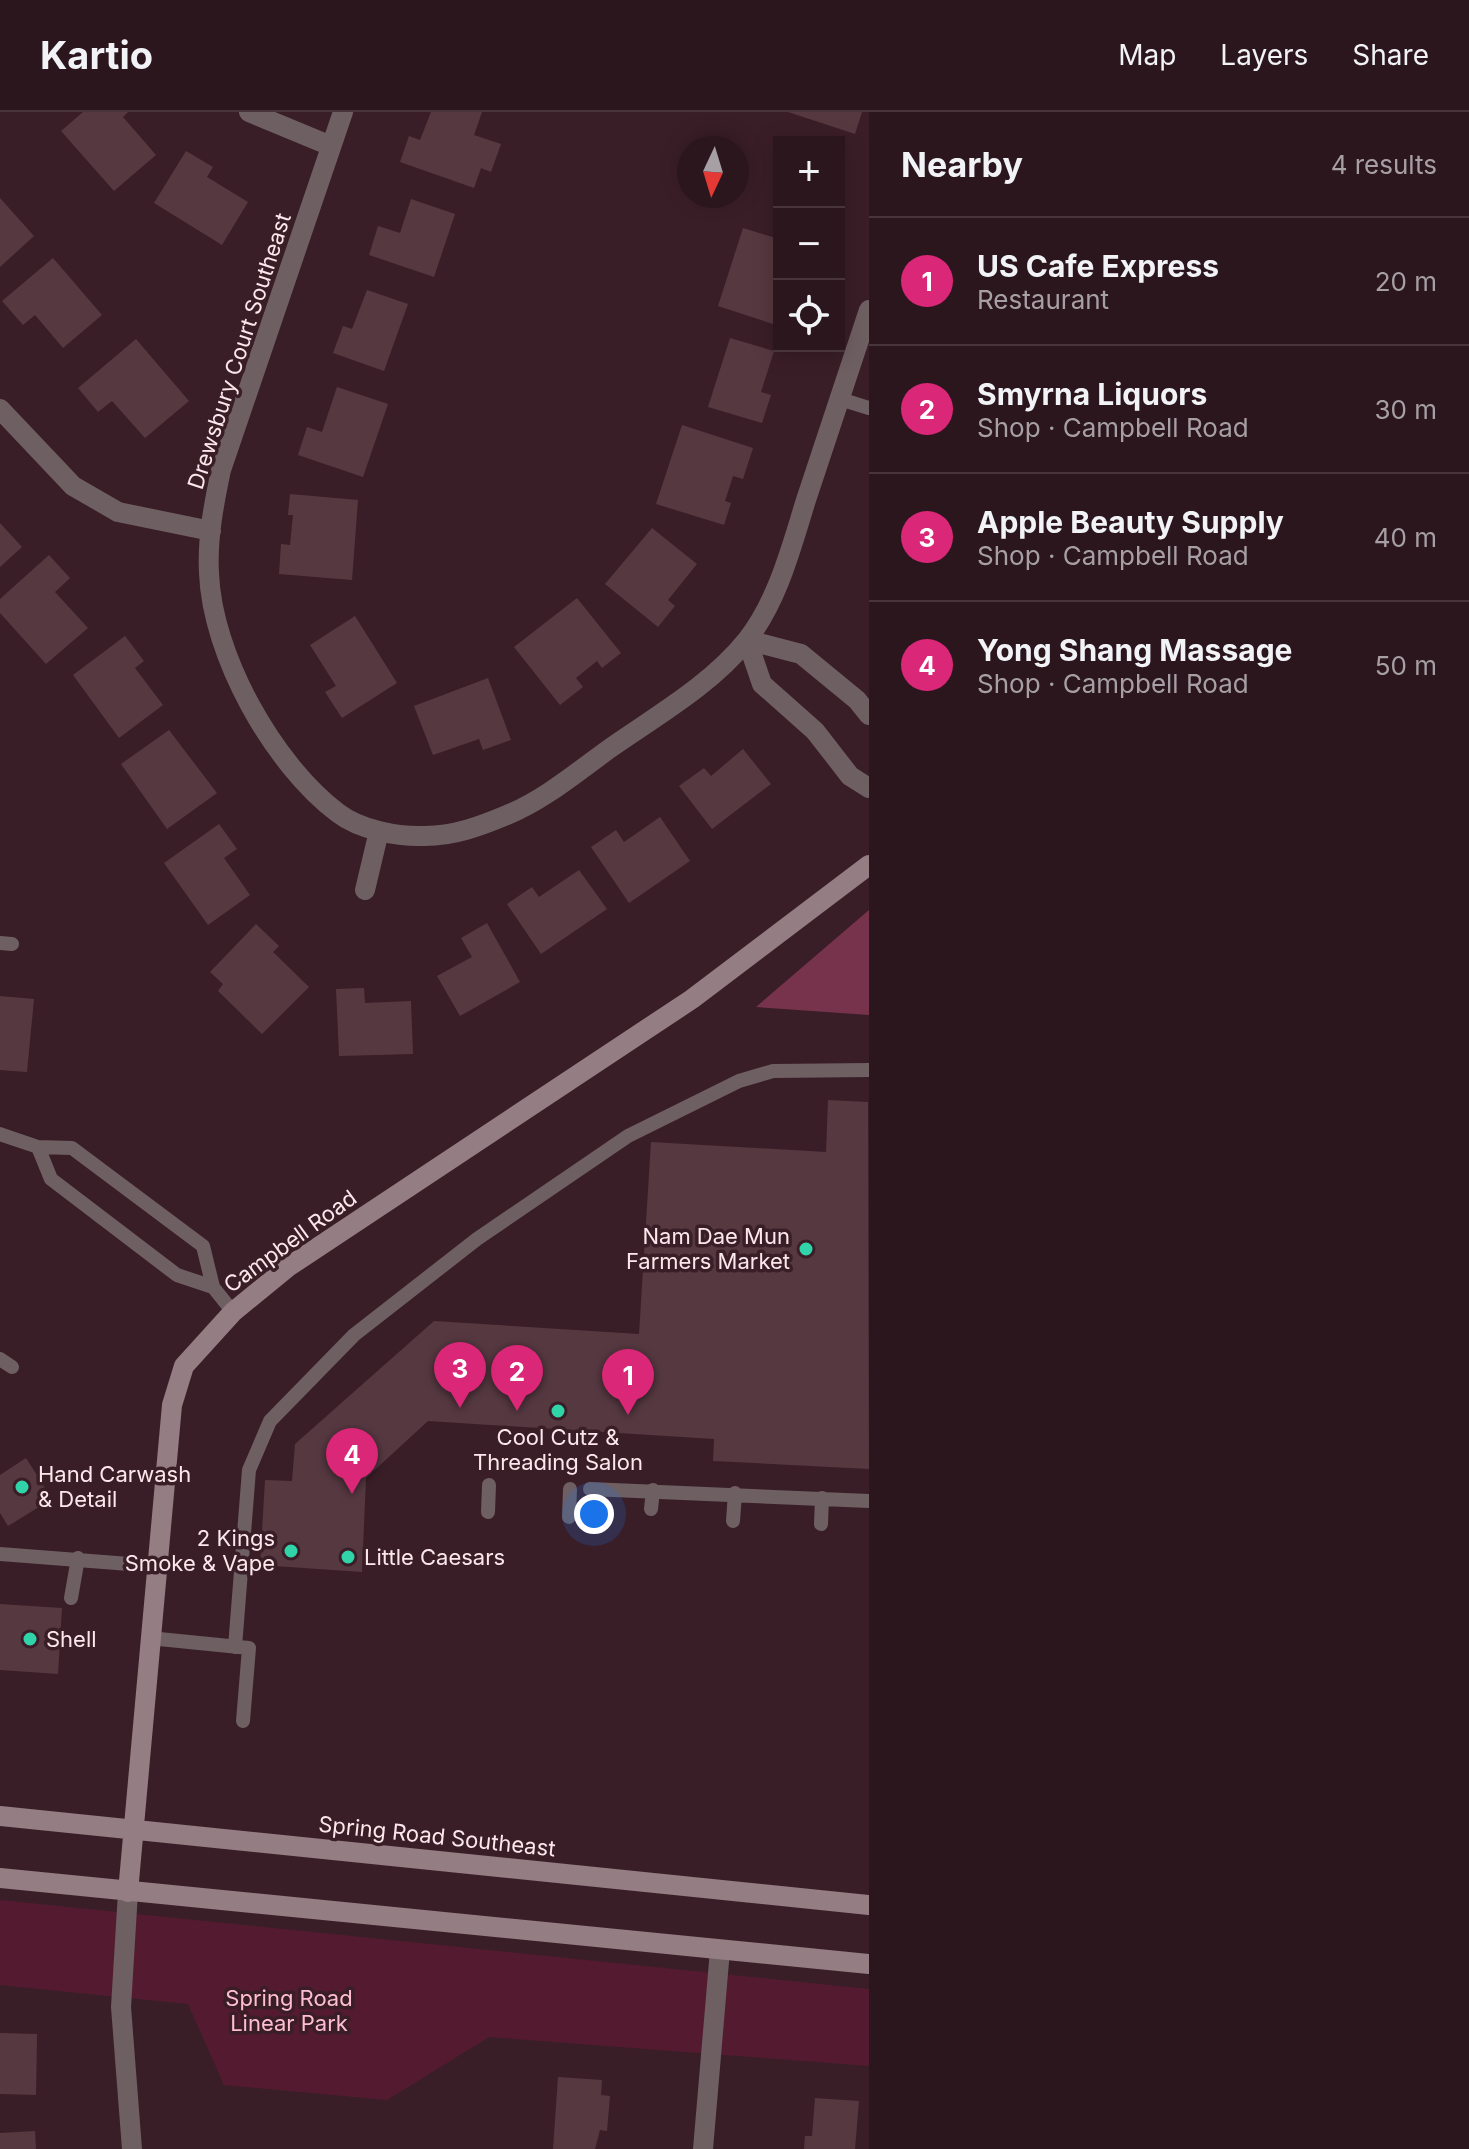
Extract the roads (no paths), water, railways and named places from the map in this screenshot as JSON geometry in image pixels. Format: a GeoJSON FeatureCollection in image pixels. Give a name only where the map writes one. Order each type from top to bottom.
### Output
{"type":"FeatureCollection","features":[{"type":"Feature","properties":{"kind":"main road","name":"Campbell Road"},"geometry":{"type":"LineString","coordinates":[[128,1892],[155,1566],[172,1405],[184,1366],[233,1312],[288,1267],[692,999],[869,865]]}},
{"type":"Feature","properties":{"kind":"main road","name":"Spring Road Southeast"},"geometry":{"type":"LineString","coordinates":[[0,1816],[869,1905]]}},
{"type":"Feature","properties":{"kind":"main road"},"geometry":{"type":"LineString","coordinates":[[0,1878],[869,1964]]}},
{"type":"Feature","properties":{"kind":"street"},"geometry":{"type":"LineString","coordinates":[[249,112],[331,146]]}},
{"type":"Feature","properties":{"kind":"street","name":"Drewsbury Court Southeast"},"geometry":{"type":"LineString","coordinates":[[343,112],[221,470],[211,531],[209,572],[214,608],[230,662],[253,710],[309,786],[340,815],[379,831],[422,837],[452,835],[510,814],[560,784],[696,688],[747,640],[777,589],[869,310]]}},
{"type":"Feature","properties":{"kind":"street"},"geometry":{"type":"LineString","coordinates":[[0,409],[73,486],[118,512],[211,531]]}},
{"type":"Feature","properties":{"kind":"street"},"geometry":{"type":"LineString","coordinates":[[747,640],[801,654],[857,700],[869,715]]}},
{"type":"Feature","properties":{"kind":"street"},"geometry":{"type":"LineString","coordinates":[[747,640],[762,684],[815,731],[850,776],[869,788]]}},
{"type":"Feature","properties":{"kind":"street"},"geometry":{"type":"LineString","coordinates":[[365,890],[379,831]]}},
{"type":"Feature","properties":{"kind":"street"},"geometry":{"type":"LineString","coordinates":[[128,1892],[121,2007],[132,2149]]}},
{"type":"Feature","properties":{"kind":"street"},"geometry":{"type":"LineString","coordinates":[[703,2149],[720,1950]]}},
{"type":"Feature","properties":{"kind":"lane"},"geometry":{"type":"LineString","coordinates":[[840,399],[869,408]]}},
{"type":"Feature","properties":{"kind":"lane"},"geometry":{"type":"LineString","coordinates":[[235,1647],[249,1470],[270,1421],[354,1335],[477,1239],[628,1136],[739,1081],[773,1071],[869,1070]]}},
{"type":"Feature","properties":{"kind":"lane"},"geometry":{"type":"LineString","coordinates":[[0,1134],[38,1147],[72,1148],[203,1246],[213,1287],[233,1312]]}},
{"type":"Feature","properties":{"kind":"lane"},"geometry":{"type":"LineString","coordinates":[[38,1147],[51,1179],[177,1275],[213,1287]]}},
{"type":"Feature","properties":{"kind":"lane"},"geometry":{"type":"LineString","coordinates":[[488,1512],[489,1485]]}},
{"type":"Feature","properties":{"kind":"lane"},"geometry":{"type":"LineString","coordinates":[[569,1517],[570,1489]]}},
{"type":"Feature","properties":{"kind":"lane"},"geometry":{"type":"LineString","coordinates":[[590,1489],[869,1501]]}},
{"type":"Feature","properties":{"kind":"lane"},"geometry":{"type":"LineString","coordinates":[[651,1509],[653,1490]]}},
{"type":"Feature","properties":{"kind":"lane"},"geometry":{"type":"LineString","coordinates":[[733,1521],[735,1493]]}},
{"type":"Feature","properties":{"kind":"lane"},"geometry":{"type":"LineString","coordinates":[[821,1524],[822,1498]]}},
{"type":"Feature","properties":{"kind":"lane"},"geometry":{"type":"LineString","coordinates":[[0,1554],[155,1566]]}},
{"type":"Feature","properties":{"kind":"lane"},"geometry":{"type":"LineString","coordinates":[[71,1598],[78,1558]]}},
{"type":"Feature","properties":{"kind":"lane"},"geometry":{"type":"LineString","coordinates":[[149,1638],[249,1648],[243,1721]]}},
{"type":"Feature","properties":{"kind":"lane"},"geometry":{"type":"LineString","coordinates":[[838,1901],[869,1893]]}},
{"type":"Feature","properties":{"kind":"place","name":"Nam Dae Mun Farmers Market"},"geometry":{"type":"Point","coordinates":[806,1249]}},
{"type":"Feature","properties":{"kind":"place","name":"Apple Beauty Supply"},"geometry":{"type":"Point","coordinates":[460,1408]}},
{"type":"Feature","properties":{"kind":"place","name":"Smyrna Liquors"},"geometry":{"type":"Point","coordinates":[517,1411]}},
{"type":"Feature","properties":{"kind":"place","name":"Cool Cutz & Threading Salon"},"geometry":{"type":"Point","coordinates":[558,1411]}},
{"type":"Feature","properties":{"kind":"place","name":"US Cafe Express"},"geometry":{"type":"Point","coordinates":[628,1415]}},
{"type":"Feature","properties":{"kind":"place","name":"Hand Carwash & Detail"},"geometry":{"type":"Point","coordinates":[22,1487]}},
{"type":"Feature","properties":{"kind":"place","name":"Yong Shang Massage"},"geometry":{"type":"Point","coordinates":[352,1494]}},
{"type":"Feature","properties":{"kind":"place","name":"2 Kings Smoke & Vape"},"geometry":{"type":"Point","coordinates":[291,1551]}},
{"type":"Feature","properties":{"kind":"place","name":"Little Caesars"},"geometry":{"type":"Point","coordinates":[348,1557]}},
{"type":"Feature","properties":{"kind":"place","name":"Shell"},"geometry":{"type":"Point","coordinates":[30,1639]}},
{"type":"Feature","properties":{"kind":"park label","name":"Spring Road Linear Park"},"geometry":{"type":"Point","coordinates":[289,2010]}}]}
